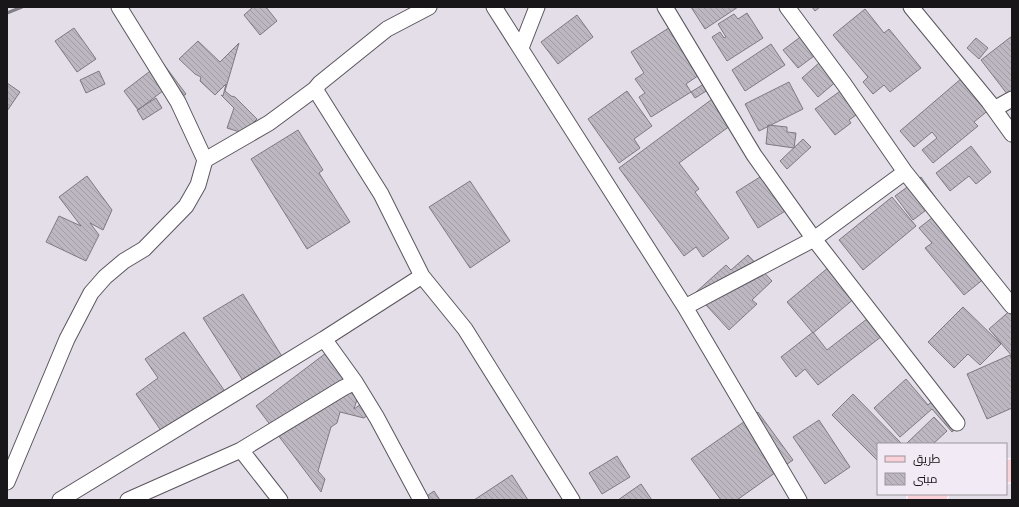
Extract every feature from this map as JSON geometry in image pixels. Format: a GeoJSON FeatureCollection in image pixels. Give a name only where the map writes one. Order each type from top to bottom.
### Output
{"type":"FeatureCollection","features":[{"type":"Feature","properties":{"kind":"street"},"geometry":{"type":"LineString","coordinates":[[7,482],[67,339],[92,293],[105,277],[124,261],[144,249],[186,206],[198,185],[205,160],[178,102],[119,7]]}},
{"type":"Feature","properties":{"kind":"street"},"geometry":{"type":"LineString","coordinates":[[205,160],[269,123],[315,89],[320,83],[387,29],[429,7]]}},
{"type":"Feature","properties":{"kind":"street"},"geometry":{"type":"LineString","coordinates":[[494,7],[685,307],[799,500]]}},
{"type":"Feature","properties":{"kind":"street"},"geometry":{"type":"LineString","coordinates":[[521,48],[538,7]]}},
{"type":"Feature","properties":{"kind":"street"},"geometry":{"type":"LineString","coordinates":[[665,7],[754,155],[814,239],[957,423]]}},
{"type":"Feature","properties":{"kind":"street"},"geometry":{"type":"LineString","coordinates":[[787,7],[844,84],[905,172],[1012,306]]}},
{"type":"Feature","properties":{"kind":"street"},"geometry":{"type":"LineString","coordinates":[[911,7],[994,109],[1012,134]]}},
{"type":"Feature","properties":{"kind":"street"},"geometry":{"type":"LineString","coordinates":[[315,89],[381,194],[422,276],[465,329],[572,500]]}},
{"type":"Feature","properties":{"kind":"street"},"geometry":{"type":"LineString","coordinates":[[994,109],[1012,99]]}},
{"type":"Feature","properties":{"kind":"street"},"geometry":{"type":"LineString","coordinates":[[685,307],[814,239],[905,172]]}},
{"type":"Feature","properties":{"kind":"street"},"geometry":{"type":"LineString","coordinates":[[60,500],[324,340],[422,276]]}},
{"type":"Feature","properties":{"kind":"street"},"geometry":{"type":"LineString","coordinates":[[324,340],[355,382],[377,418],[421,500]]}},
{"type":"Feature","properties":{"kind":"street"},"geometry":{"type":"LineString","coordinates":[[128,500],[241,450],[355,382]]}},
{"type":"Feature","properties":{"kind":"street"},"geometry":{"type":"LineString","coordinates":[[241,450],[280,500]]}},
{"type":"Feature","properties":{"kind":"building"},"geometry":{"type":"Polygon","coordinates":[[[253,7],[266,7],[277,21],[260,35],[244,15],[253,7]]]}},
{"type":"Feature","properties":{"kind":"building"},"geometry":{"type":"Polygon","coordinates":[[[691,7],[738,7],[705,29],[691,7]]]}},
{"type":"Feature","properties":{"kind":"building"},"geometry":{"type":"Polygon","coordinates":[[[812,7],[820,7],[815,11],[812,7]]]}},
{"type":"Feature","properties":{"kind":"building"},"geometry":{"type":"Polygon","coordinates":[[[865,9],[884,33],[889,29],[921,68],[890,92],[884,85],[873,94],[863,82],[868,77],[833,35],[865,9]]]}},
{"type":"Feature","properties":{"kind":"building"},"geometry":{"type":"Polygon","coordinates":[[[747,13],[763,38],[727,61],[712,37],[720,32],[724,38],[726,37],[718,24],[734,14],[738,19],[747,13]]]}},
{"type":"Feature","properties":{"kind":"building"},"geometry":{"type":"Polygon","coordinates":[[[577,15],[593,37],[558,64],[541,42],[577,15]]]}},
{"type":"Feature","properties":{"kind":"building"},"geometry":{"type":"Polygon","coordinates":[[[675,24],[705,71],[686,84],[691,92],[651,117],[639,97],[645,93],[635,79],[644,73],[631,52],[675,24]]]}},
{"type":"Feature","properties":{"kind":"building"},"geometry":{"type":"Polygon","coordinates":[[[74,28],[96,59],[77,72],[55,41],[74,28]]]}},
{"type":"Feature","properties":{"kind":"building"},"geometry":{"type":"Polygon","coordinates":[[[811,29],[826,47],[798,68],[783,50],[811,29]]]}},
{"type":"Feature","properties":{"kind":"building"},"geometry":{"type":"Polygon","coordinates":[[[1012,36],[1012,98],[1011,99],[981,60],[1012,36]]]}},
{"type":"Feature","properties":{"kind":"building"},"geometry":{"type":"Polygon","coordinates":[[[976,38],[988,48],[979,59],[967,48],[976,38]]]}},
{"type":"Feature","properties":{"kind":"building"},"geometry":{"type":"Polygon","coordinates":[[[198,41],[220,62],[239,43],[225,91],[231,96],[235,97],[257,119],[243,133],[227,128],[234,108],[221,95],[223,96],[226,84],[215,95],[200,81],[201,77],[195,74],[179,59],[198,41]]]}},
{"type":"Feature","properties":{"kind":"building"},"geometry":{"type":"Polygon","coordinates":[[[771,44],[785,65],[745,91],[732,70],[771,44]]]}},
{"type":"Feature","properties":{"kind":"building"},"geometry":{"type":"Polygon","coordinates":[[[828,55],[845,74],[818,97],[802,78],[828,55]]]}},
{"type":"Feature","properties":{"kind":"building"},"geometry":{"type":"Polygon","coordinates":[[[162,62],[186,94],[174,103],[164,90],[138,110],[124,91],[162,62]]]}},
{"type":"Feature","properties":{"kind":"building"},"geometry":{"type":"Polygon","coordinates":[[[99,71],[105,84],[86,93],[80,80],[99,71]]]}},
{"type":"Feature","properties":{"kind":"building"},"geometry":{"type":"Polygon","coordinates":[[[969,72],[996,104],[974,122],[978,126],[933,163],[922,150],[937,138],[932,132],[914,147],[900,131],[969,72]]]}},
{"type":"Feature","properties":{"kind":"building"},"geometry":{"type":"Polygon","coordinates":[[[707,82],[711,88],[695,98],[691,92],[707,82]]]}},
{"type":"Feature","properties":{"kind":"building"},"geometry":{"type":"Polygon","coordinates":[[[789,82],[803,109],[759,131],[745,104],[789,82]]]}},
{"type":"Feature","properties":{"kind":"building"},"geometry":{"type":"Polygon","coordinates":[[[7,83],[20,92],[7,111],[7,83]]]}},
{"type":"Feature","properties":{"kind":"building"},"geometry":{"type":"Polygon","coordinates":[[[846,87],[863,110],[849,120],[851,123],[835,135],[815,109],[846,87]]]}},
{"type":"Feature","properties":{"kind":"building"},"geometry":{"type":"Polygon","coordinates":[[[627,91],[652,126],[634,139],[640,148],[619,163],[588,119],[627,91]]]}},
{"type":"Feature","properties":{"kind":"building"},"geometry":{"type":"Polygon","coordinates":[[[715,97],[734,123],[679,163],[699,189],[695,192],[729,238],[703,257],[696,247],[684,256],[619,168],[715,97]]]}},
{"type":"Feature","properties":{"kind":"building"},"geometry":{"type":"Polygon","coordinates":[[[156,98],[162,108],[143,120],[137,110],[156,98]]]}},
{"type":"Feature","properties":{"kind":"building"},"geometry":{"type":"Polygon","coordinates":[[[768,125],[787,127],[787,132],[796,133],[794,148],[766,144],[768,125]]]}},
{"type":"Feature","properties":{"kind":"building"},"geometry":{"type":"Polygon","coordinates":[[[298,130],[323,170],[319,173],[350,222],[307,249],[251,159],[298,130]]]}},
{"type":"Feature","properties":{"kind":"building"},"geometry":{"type":"Polygon","coordinates":[[[803,139],[811,147],[787,169],[780,161],[803,139]]]}},
{"type":"Feature","properties":{"kind":"building"},"geometry":{"type":"Polygon","coordinates":[[[971,146],[991,172],[976,184],[969,176],[950,191],[936,173],[971,146]]]}},
{"type":"Feature","properties":{"kind":"building"},"geometry":{"type":"Polygon","coordinates":[[[768,172],[790,208],[758,228],[736,192],[768,172]]]}},
{"type":"Feature","properties":{"kind":"building"},"geometry":{"type":"Polygon","coordinates":[[[87,176],[112,210],[103,230],[90,223],[99,235],[86,261],[46,242],[59,216],[81,226],[59,197],[87,176]]]}},
{"type":"Feature","properties":{"kind":"building"},"geometry":{"type":"Polygon","coordinates":[[[921,177],[938,201],[913,220],[895,196],[921,177]]]}},
{"type":"Feature","properties":{"kind":"building"},"geometry":{"type":"Polygon","coordinates":[[[470,181],[510,241],[470,268],[429,207],[470,181]]]}},
{"type":"Feature","properties":{"kind":"building"},"geometry":{"type":"Polygon","coordinates":[[[892,197],[916,226],[863,270],[839,240],[892,197]]]}},
{"type":"Feature","properties":{"kind":"building"},"geometry":{"type":"Polygon","coordinates":[[[942,210],[991,273],[964,295],[925,248],[932,243],[919,228],[942,210]]]}},
{"type":"Feature","properties":{"kind":"building"},"geometry":{"type":"Polygon","coordinates":[[[748,255],[772,281],[752,300],[757,304],[729,330],[695,293],[726,265],[731,270],[748,255]]]}},
{"type":"Feature","properties":{"kind":"building"},"geometry":{"type":"Polygon","coordinates":[[[829,267],[855,298],[813,333],[787,302],[829,267]]]}},
{"type":"Feature","properties":{"kind":"building"},"geometry":{"type":"Polygon","coordinates":[[[243,294],[283,358],[249,390],[203,318],[243,294]]]}},
{"type":"Feature","properties":{"kind":"building"},"geometry":{"type":"Polygon","coordinates":[[[963,307],[1001,344],[980,365],[968,354],[954,368],[928,342],[963,307]]]}},
{"type":"Feature","properties":{"kind":"building"},"geometry":{"type":"Polygon","coordinates":[[[1012,309],[1012,356],[989,329],[1012,309]]]}},
{"type":"Feature","properties":{"kind":"building"},"geometry":{"type":"Polygon","coordinates":[[[876,312],[890,330],[818,385],[805,369],[796,377],[781,357],[813,332],[827,350],[876,312]]]}},
{"type":"Feature","properties":{"kind":"building"},"geometry":{"type":"Polygon","coordinates":[[[184,332],[226,393],[164,435],[136,394],[158,378],[145,359],[184,332]]]}},
{"type":"Feature","properties":{"kind":"building"},"geometry":{"type":"Polygon","coordinates":[[[334,347],[362,383],[354,409],[361,404],[369,414],[364,418],[340,412],[337,423],[331,427],[318,471],[325,479],[321,492],[256,406],[334,347]]]}},
{"type":"Feature","properties":{"kind":"building"},"geometry":{"type":"Polygon","coordinates":[[[1010,355],[1012,361],[1012,408],[987,419],[967,374],[1010,355]]]}},
{"type":"Feature","properties":{"kind":"building"},"geometry":{"type":"Polygon","coordinates":[[[906,379],[928,405],[940,394],[964,422],[952,432],[932,409],[900,437],[874,408],[906,379]]]}},
{"type":"Feature","properties":{"kind":"building"},"geometry":{"type":"Polygon","coordinates":[[[853,394],[901,443],[877,443],[877,460],[832,415],[853,394]]]}},
{"type":"Feature","properties":{"kind":"building"},"geometry":{"type":"Polygon","coordinates":[[[758,412],[793,460],[737,500],[721,500],[691,459],[758,412]]]}},
{"type":"Feature","properties":{"kind":"building"},"geometry":{"type":"Polygon","coordinates":[[[934,417],[947,431],[934,443],[907,443],[934,417]]]}},
{"type":"Feature","properties":{"kind":"building"},"geometry":{"type":"Polygon","coordinates":[[[819,420],[850,467],[825,484],[793,437],[819,420]]]}},
{"type":"Feature","properties":{"kind":"building"},"geometry":{"type":"Polygon","coordinates":[[[617,456],[630,477],[602,494],[589,473],[617,456]]]}},
{"type":"Feature","properties":{"kind":"building"},"geometry":{"type":"Polygon","coordinates":[[[512,475],[528,500],[474,500],[512,475]]]}},
{"type":"Feature","properties":{"kind":"building"},"geometry":{"type":"Polygon","coordinates":[[[641,484],[652,500],[618,500],[641,484]]]}},
{"type":"Feature","properties":{"kind":"building"},"geometry":{"type":"Polygon","coordinates":[[[434,491],[440,500],[421,500],[434,491]]]}},
{"type":"Feature","properties":{"kind":"railway"},"geometry":{"type":"LineString","coordinates":[[7,13],[22,7]]}}]}
